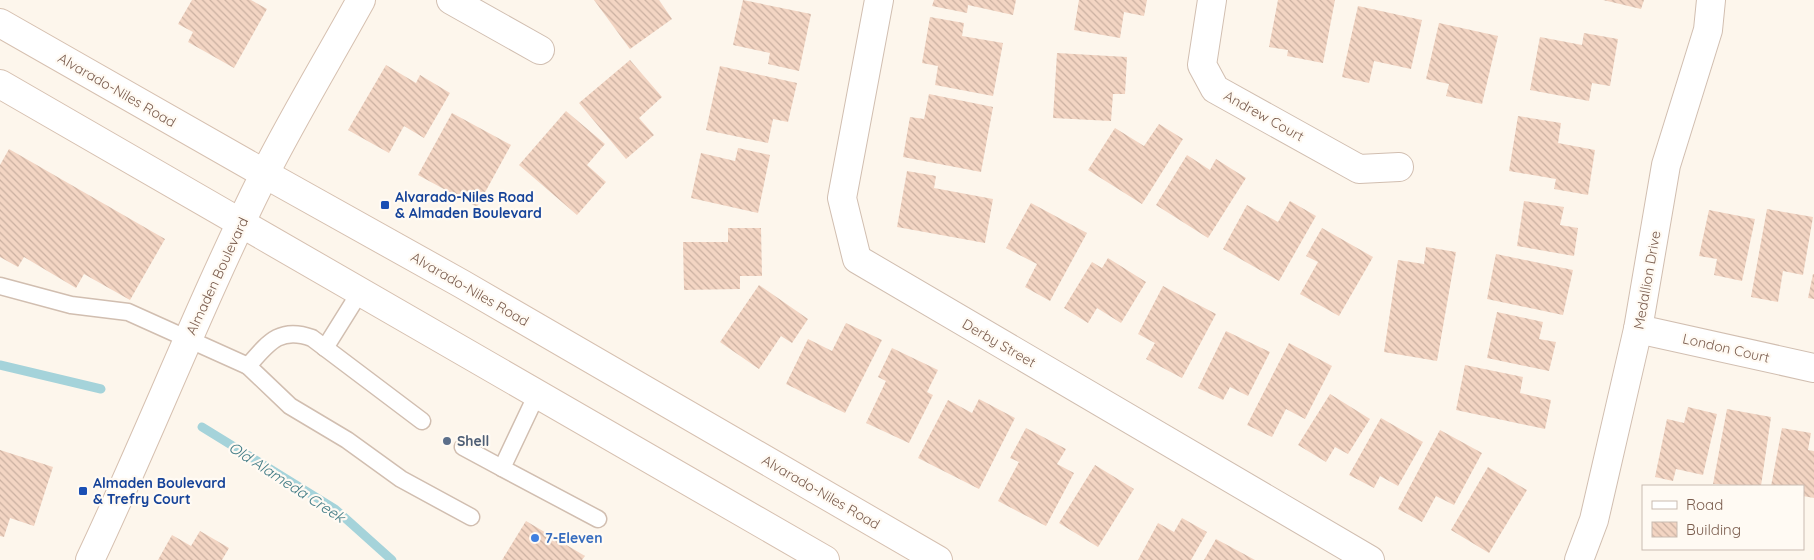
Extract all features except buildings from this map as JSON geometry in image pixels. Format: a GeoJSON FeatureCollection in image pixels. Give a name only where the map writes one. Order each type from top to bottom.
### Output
{"type":"FeatureCollection","features":[{"type":"Feature","properties":{"kind":"street","name":"Almaden Boulevard"},"geometry":{"type":"LineString","coordinates":[[90,560],[151,427],[187,339],[265,174],[361,0]]}},
{"type":"Feature","properties":{"kind":"street"},"geometry":{"type":"LineString","coordinates":[[451,0],[540,50]]}},
{"type":"Feature","properties":{"kind":"street","name":"Derby Street"},"geometry":{"type":"LineString","coordinates":[[879,0],[842,198],[857,259],[1370,560]]}},
{"type":"Feature","properties":{"kind":"street","name":"Andrew Court"},"geometry":{"type":"LineString","coordinates":[[1212,0],[1202,65],[1215,89],[1358,169],[1399,167]]}},
{"type":"Feature","properties":{"kind":"street","name":"Medallion Drive"},"geometry":{"type":"LineString","coordinates":[[1579,560],[1594,520],[1638,328],[1666,165],[1708,30],[1711,0]]}},
{"type":"Feature","properties":{"kind":"street","name":"Alvarado-Niles Road"},"geometry":{"type":"LineString","coordinates":[[0,23],[462,284],[938,560]]}},
{"type":"Feature","properties":{"kind":"street"},"geometry":{"type":"LineString","coordinates":[[0,84],[825,560]]}},
{"type":"Feature","properties":{"kind":"street","name":"London Court"},"geometry":{"type":"LineString","coordinates":[[1638,328],[1814,368]]}},
{"type":"Feature","properties":{"kind":"lane"},"geometry":{"type":"LineString","coordinates":[[0,286],[71,305],[128,312],[248,366],[290,406],[347,440],[401,479],[471,517]]}},
{"type":"Feature","properties":{"kind":"lane"},"geometry":{"type":"LineString","coordinates":[[325,348],[360,292]]}},
{"type":"Feature","properties":{"kind":"lane"},"geometry":{"type":"LineString","coordinates":[[248,366],[269,342],[293,334],[312,338],[422,420]]}},
{"type":"Feature","properties":{"kind":"lane"},"geometry":{"type":"LineString","coordinates":[[502,468],[537,394]]}},
{"type":"Feature","properties":{"kind":"lane"},"geometry":{"type":"LineString","coordinates":[[463,447],[598,519]]}},
{"type":"Feature","properties":{"kind":"waterway","name":"Old Alameda Creek"},"geometry":{"type":"LineString","coordinates":[[0,365],[101,389]]}},
{"type":"Feature","properties":{"kind":"waterway","name":"Old Alameda Creek"},"geometry":{"type":"LineString","coordinates":[[202,427],[335,509],[392,560]]}},
{"type":"Feature","properties":{"kind":"place","name":"Alvarado-Niles Road & Almaden Boulevard"},"geometry":{"type":"Point","coordinates":[385,205]}},
{"type":"Feature","properties":{"kind":"place","name":"Shell"},"geometry":{"type":"Point","coordinates":[447,441]}},
{"type":"Feature","properties":{"kind":"place","name":"Almaden Boulevard & Trefry Court"},"geometry":{"type":"Point","coordinates":[83,491]}},
{"type":"Feature","properties":{"kind":"place","name":"7-Eleven"},"geometry":{"type":"Point","coordinates":[535,538]}}]}
